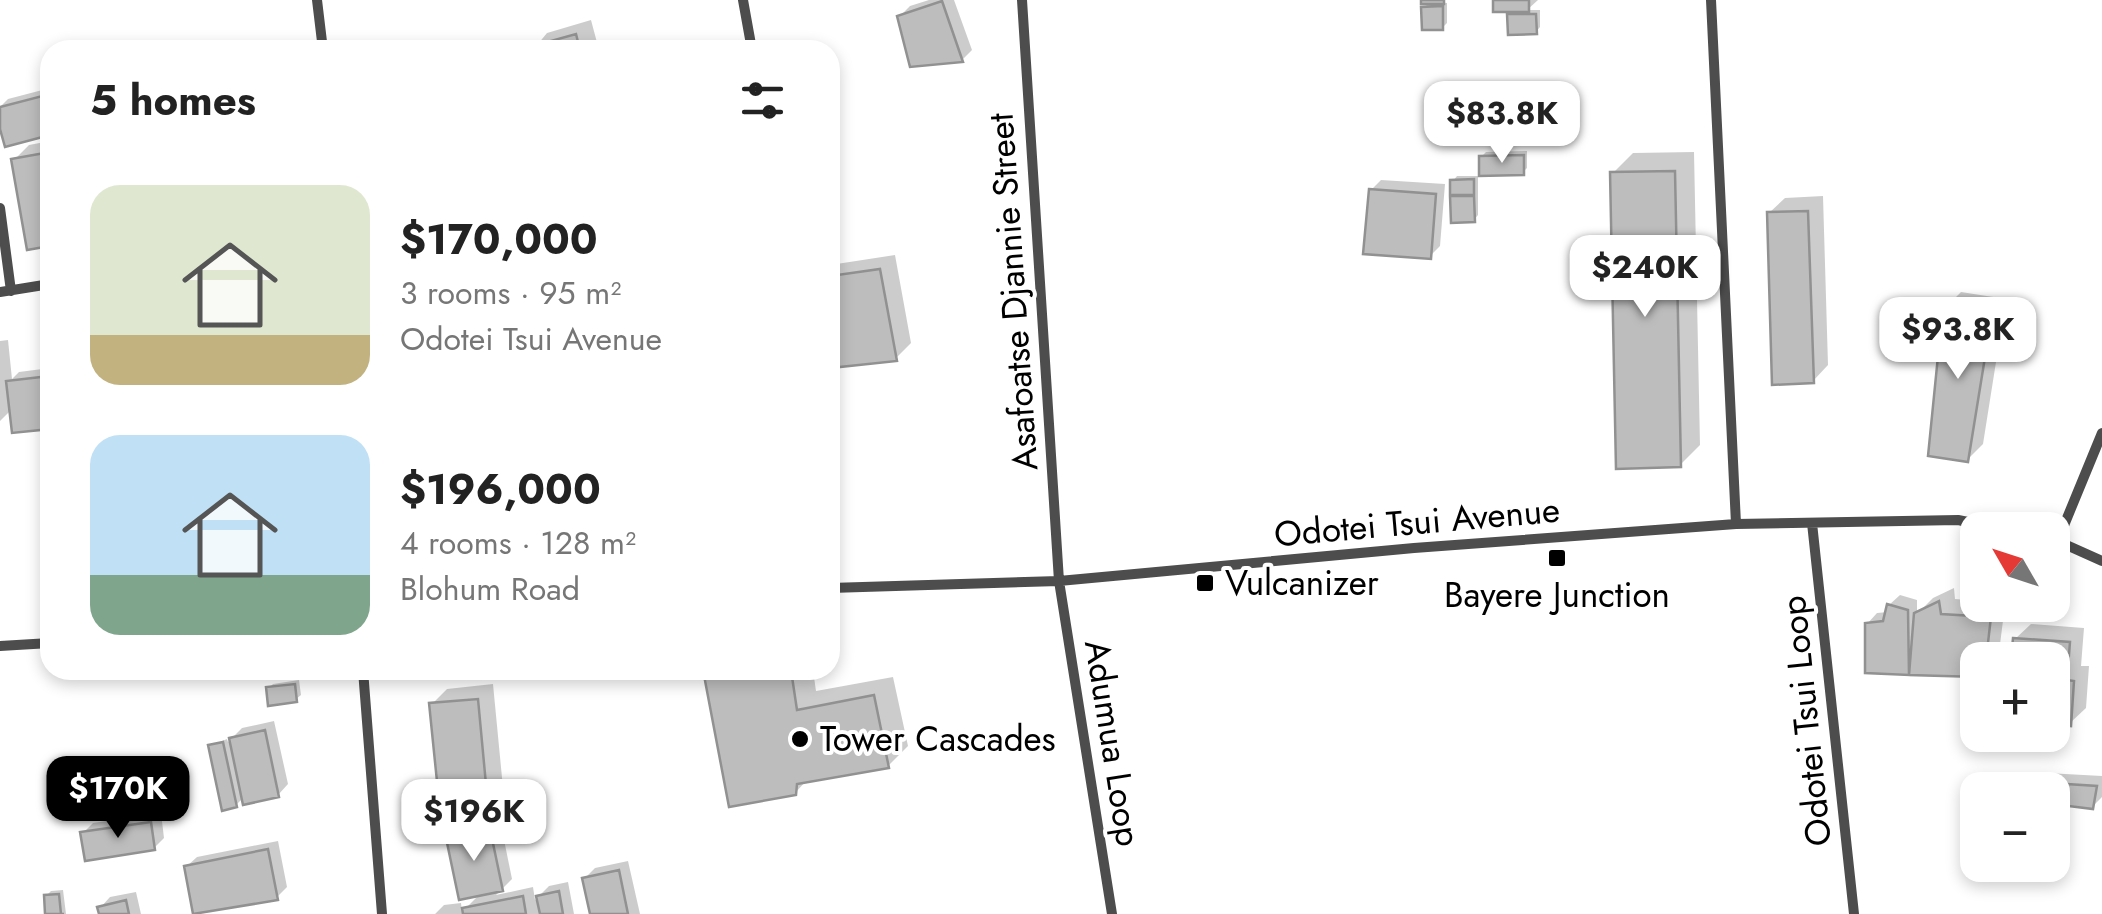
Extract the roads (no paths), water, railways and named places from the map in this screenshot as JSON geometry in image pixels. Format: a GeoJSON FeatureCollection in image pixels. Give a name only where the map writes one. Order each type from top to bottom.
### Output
{"type":"FeatureCollection","features":[{"type":"Feature","properties":{"kind":"street"},"geometry":{"type":"LineString","coordinates":[[317,0],[322,40]]}},
{"type":"Feature","properties":{"kind":"street"},"geometry":{"type":"LineString","coordinates":[[742,0],[750,40]]}},
{"type":"Feature","properties":{"kind":"street","name":"Asafoatse Djannie Street"},"geometry":{"type":"LineString","coordinates":[[1022,0],[1059,580]]}},
{"type":"Feature","properties":{"kind":"street"},"geometry":{"type":"LineString","coordinates":[[1710,0],[1736,524]]}},
{"type":"Feature","properties":{"kind":"street"},"geometry":{"type":"LineString","coordinates":[[0,208],[6,291],[40,286]]}},
{"type":"Feature","properties":{"kind":"street"},"geometry":{"type":"LineString","coordinates":[[2067,512],[2102,433]]}},
{"type":"Feature","properties":{"kind":"street","name":"Odotei Tsui Avenue"},"geometry":{"type":"LineString","coordinates":[[840,588],[1059,580],[1736,524],[1960,520]]}},
{"type":"Feature","properties":{"kind":"street","name":"Odotei Tsui Loop"},"geometry":{"type":"LineString","coordinates":[[1812,523],[1854,914]]}},
{"type":"Feature","properties":{"kind":"street"},"geometry":{"type":"LineString","coordinates":[[2070,547],[2102,561]]}},
{"type":"Feature","properties":{"kind":"street","name":"Adumua Loop"},"geometry":{"type":"LineString","coordinates":[[1059,580],[1112,914]]}},
{"type":"Feature","properties":{"kind":"street"},"geometry":{"type":"LineString","coordinates":[[0,646],[40,644]]}},
{"type":"Feature","properties":{"kind":"street"},"geometry":{"type":"LineString","coordinates":[[364,680],[382,914]]}},
{"type":"Feature","properties":{"kind":"place","name":"Bayere Junction"},"geometry":{"type":"Point","coordinates":[1557,558]}},
{"type":"Feature","properties":{"kind":"place","name":"Vulcanizer"},"geometry":{"type":"Point","coordinates":[1205,583]}},
{"type":"Feature","properties":{"kind":"place","name":"Tower Cascades"},"geometry":{"type":"Point","coordinates":[800,739]}}]}
